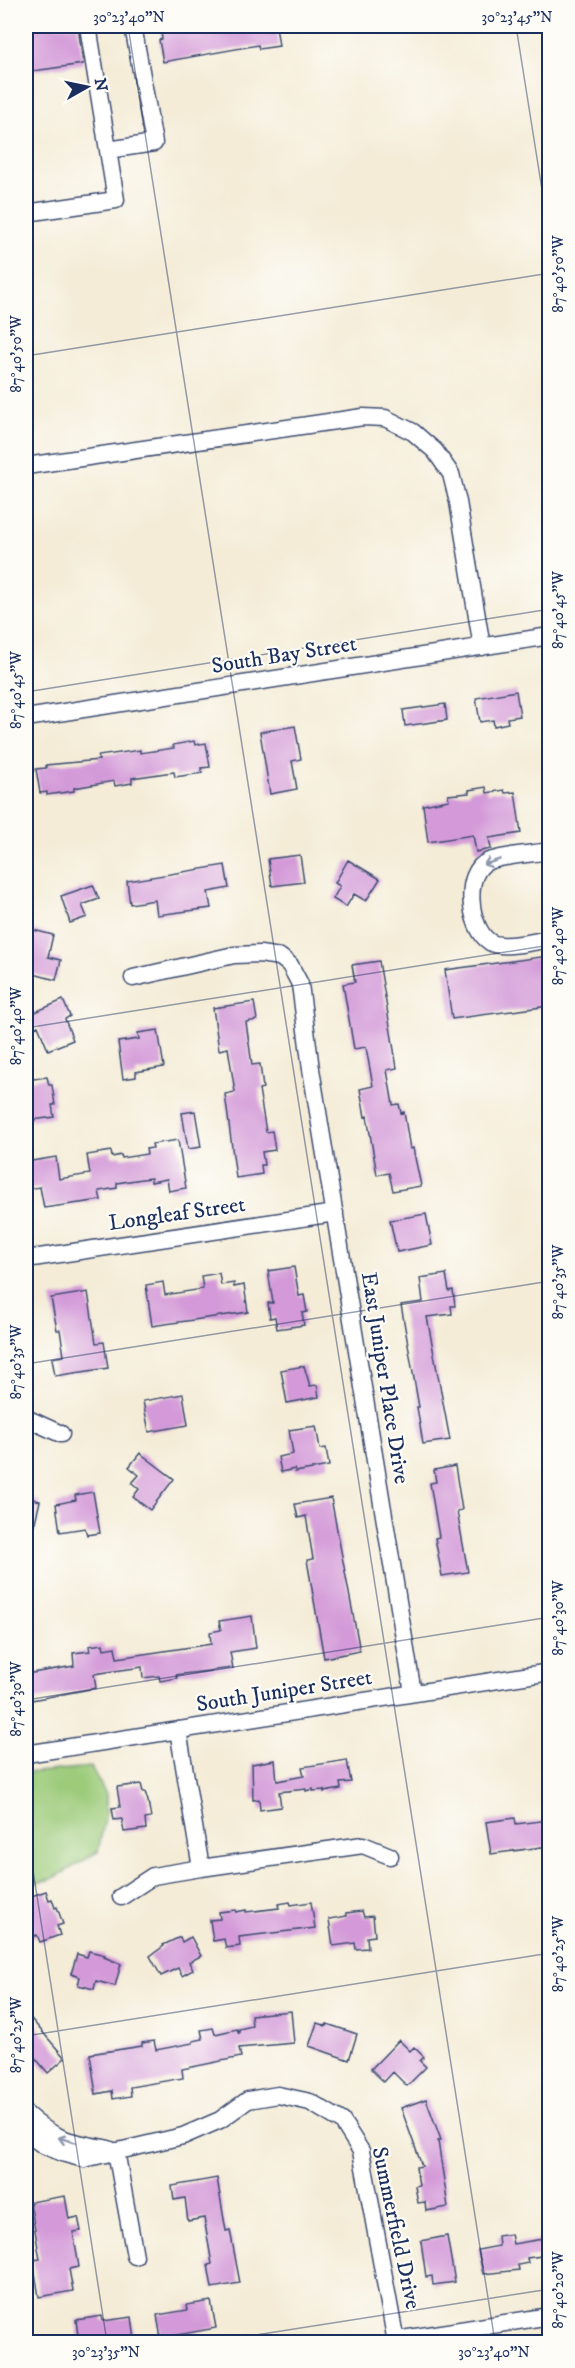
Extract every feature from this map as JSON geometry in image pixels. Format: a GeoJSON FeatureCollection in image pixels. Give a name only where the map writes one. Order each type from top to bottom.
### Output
{"type":"FeatureCollection","features":[{"type":"Feature","properties":{"kind":"street"},"geometry":{"type":"LineString","coordinates":[[26,213],[116,200],[88,26]]}},
{"type":"Feature","properties":{"kind":"street"},"geometry":{"type":"LineString","coordinates":[[108,150],[154,143],[133,26]]}},
{"type":"Feature","properties":{"kind":"street"},"geometry":{"type":"LineString","coordinates":[[26,465],[363,417],[385,418],[413,432],[435,451],[451,474],[458,502],[482,647]]}},
{"type":"Feature","properties":{"kind":"street","name":"South Bay Street"},"geometry":{"type":"LineString","coordinates":[[26,718],[549,636]]}},
{"type":"Feature","properties":{"kind":"street"},"geometry":{"type":"LineString","coordinates":[[549,851],[489,861],[477,871],[471,890],[478,926],[490,943],[512,945],[549,939]]}},
{"type":"Feature","properties":{"kind":"street","name":"East Juniper Place Drive"},"geometry":{"type":"LineString","coordinates":[[133,978],[234,955],[260,954],[280,957],[290,965],[300,984],[311,1069],[413,1694]]}},
{"type":"Feature","properties":{"kind":"street","name":"Longleaf Street"},"geometry":{"type":"LineString","coordinates":[[26,1259],[335,1213]]}},
{"type":"Feature","properties":{"kind":"street"},"geometry":{"type":"LineString","coordinates":[[26,1418],[61,1434]]}},
{"type":"Feature","properties":{"kind":"street","name":"South Juniper Street"},"geometry":{"type":"LineString","coordinates":[[26,1754],[549,1672]]}},
{"type":"Feature","properties":{"kind":"street"},"geometry":{"type":"LineString","coordinates":[[178,1730],[201,1868]]}},
{"type":"Feature","properties":{"kind":"street"},"geometry":{"type":"LineString","coordinates":[[121,1897],[153,1876],[201,1868],[363,1845],[390,1856]]}},
{"type":"Feature","properties":{"kind":"street","name":"Summerfield Drive"},"geometry":{"type":"LineString","coordinates":[[26,2133],[52,2150],[84,2159],[183,2136],[220,2120],[248,2100],[278,2095],[310,2102],[342,2121],[361,2151],[396,2341],[549,2316]]}},
{"type":"Feature","properties":{"kind":"street","name":"Summerfield Drive"},"geometry":{"type":"LineString","coordinates":[[26,2114],[45,2132],[63,2140],[116,2151]]}},
{"type":"Feature","properties":{"kind":"street"},"geometry":{"type":"LineString","coordinates":[[116,2151],[135,2256]]}},
{"type":"Feature","properties":{"kind":"green space"},"geometry":{"type":"Polygon","coordinates":[[[91,1767],[106,1794],[106,1813],[98,1852],[54,1878],[26,1886],[26,1773],[91,1767]]]}},
{"type":"Feature","properties":{"kind":"building"},"geometry":{"type":"Polygon","coordinates":[[[26,26],[78,26],[83,64],[26,72],[26,26]]]}},
{"type":"Feature","properties":{"kind":"building"},"geometry":{"type":"Polygon","coordinates":[[[160,26],[276,26],[279,46],[259,49],[258,45],[163,62],[159,40],[162,39],[160,26]]]}},
{"type":"Feature","properties":{"kind":"building"},"geometry":{"type":"Polygon","coordinates":[[[516,691],[520,716],[507,718],[508,723],[494,726],[493,720],[480,722],[476,698],[516,691]]]}},
{"type":"Feature","properties":{"kind":"building"},"geometry":{"type":"Polygon","coordinates":[[[445,704],[447,720],[405,726],[403,710],[445,704]]]}},
{"type":"Feature","properties":{"kind":"building"},"geometry":{"type":"Polygon","coordinates":[[[295,726],[301,759],[292,761],[297,789],[270,794],[260,732],[295,726]]]}},
{"type":"Feature","properties":{"kind":"building"},"geometry":{"type":"Polygon","coordinates":[[[194,741],[195,745],[206,743],[210,767],[201,768],[202,773],[175,777],[174,772],[132,778],[132,783],[115,786],[114,781],[74,788],[74,791],[47,795],[47,792],[40,793],[36,769],[46,768],[46,765],[99,760],[98,756],[140,750],[140,753],[174,748],[173,745],[194,741]]]}},
{"type":"Feature","properties":{"kind":"building"},"geometry":{"type":"Polygon","coordinates":[[[486,787],[487,793],[504,790],[505,793],[515,792],[521,833],[489,838],[491,849],[476,852],[473,835],[428,842],[423,805],[449,800],[448,795],[469,793],[469,790],[486,787]]]}},
{"type":"Feature","properties":{"kind":"building"},"geometry":{"type":"Polygon","coordinates":[[[300,855],[304,882],[272,886],[268,859],[300,855]]]}},
{"type":"Feature","properties":{"kind":"building"},"geometry":{"type":"Polygon","coordinates":[[[348,860],[380,879],[366,901],[354,894],[346,907],[333,899],[340,886],[335,883],[348,860]]]}},
{"type":"Feature","properties":{"kind":"building"},"geometry":{"type":"Polygon","coordinates":[[[225,865],[229,888],[208,892],[211,908],[157,915],[155,900],[130,904],[127,881],[225,865]]]}},
{"type":"Feature","properties":{"kind":"building"},"geometry":{"type":"Polygon","coordinates":[[[93,885],[99,899],[82,905],[87,917],[70,923],[61,896],[93,885]]]}},
{"type":"Feature","properties":{"kind":"building"},"geometry":{"type":"Polygon","coordinates":[[[26,928],[53,935],[48,957],[61,960],[56,980],[26,972],[26,928]]]}},
{"type":"Feature","properties":{"kind":"building"},"geometry":{"type":"Polygon","coordinates":[[[548,956],[549,1006],[452,1019],[445,970],[548,956]]]}},
{"type":"Feature","properties":{"kind":"building"},"geometry":{"type":"Polygon","coordinates":[[[379,961],[397,1068],[387,1070],[393,1105],[399,1104],[401,1113],[404,1112],[410,1149],[413,1148],[421,1186],[393,1191],[389,1173],[377,1175],[360,1089],[373,1086],[366,1047],[354,1049],[343,984],[355,982],[352,965],[379,961]]]}},
{"type":"Feature","properties":{"kind":"building"},"geometry":{"type":"Polygon","coordinates":[[[63,1000],[70,1016],[65,1019],[73,1040],[48,1050],[38,1026],[26,1031],[26,1016],[63,1000]]]}},
{"type":"Feature","properties":{"kind":"building"},"geometry":{"type":"Polygon","coordinates":[[[254,1002],[257,1020],[246,1022],[252,1065],[260,1064],[263,1088],[259,1089],[266,1132],[272,1131],[275,1150],[262,1152],[264,1165],[261,1165],[262,1174],[236,1178],[225,1094],[235,1092],[228,1048],[219,1050],[213,1008],[254,1002]]]}},
{"type":"Feature","properties":{"kind":"building"},"geometry":{"type":"Polygon","coordinates":[[[158,1030],[164,1067],[136,1072],[136,1077],[123,1079],[118,1042],[139,1039],[138,1033],[158,1030]]]}},
{"type":"Feature","properties":{"kind":"building"},"geometry":{"type":"Polygon","coordinates":[[[47,1077],[49,1085],[52,1085],[54,1117],[26,1121],[26,1080],[47,1077]]]}},
{"type":"Feature","properties":{"kind":"building"},"geometry":{"type":"Polygon","coordinates":[[[195,1111],[201,1147],[188,1149],[182,1113],[195,1111]]]}},
{"type":"Feature","properties":{"kind":"building"},"geometry":{"type":"Polygon","coordinates":[[[178,1140],[186,1188],[169,1191],[167,1179],[151,1182],[151,1178],[142,1179],[117,1183],[117,1188],[99,1191],[101,1200],[44,1208],[40,1187],[26,1189],[26,1162],[56,1157],[59,1179],[90,1174],[87,1155],[111,1151],[112,1157],[121,1155],[122,1158],[147,1154],[146,1149],[153,1148],[152,1144],[178,1140]]]}},
{"type":"Feature","properties":{"kind":"building"},"geometry":{"type":"Polygon","coordinates":[[[426,1214],[432,1245],[397,1252],[390,1220],[426,1214]]]}},
{"type":"Feature","properties":{"kind":"building"},"geometry":{"type":"Polygon","coordinates":[[[294,1267],[299,1296],[304,1295],[307,1312],[302,1313],[304,1325],[277,1329],[275,1317],[270,1318],[268,1303],[273,1303],[268,1271],[294,1267]]]}},
{"type":"Feature","properties":{"kind":"building"},"geometry":{"type":"Polygon","coordinates":[[[219,1273],[221,1285],[234,1283],[234,1287],[244,1285],[248,1312],[152,1326],[146,1285],[163,1282],[165,1295],[203,1289],[201,1276],[219,1273]]]}},
{"type":"Feature","properties":{"kind":"building"},"geometry":{"type":"Polygon","coordinates":[[[446,1274],[449,1291],[453,1290],[455,1306],[451,1306],[452,1314],[427,1317],[450,1440],[423,1444],[417,1407],[419,1407],[401,1305],[423,1302],[420,1278],[446,1274]]]}},
{"type":"Feature","properties":{"kind":"building"},"geometry":{"type":"Polygon","coordinates":[[[88,1292],[96,1343],[104,1342],[108,1368],[55,1376],[52,1358],[64,1356],[51,1298],[88,1292]]]}},
{"type":"Feature","properties":{"kind":"building"},"geometry":{"type":"Polygon","coordinates":[[[304,1366],[310,1386],[317,1385],[319,1397],[287,1403],[281,1370],[304,1366]]]}},
{"type":"Feature","properties":{"kind":"building"},"geometry":{"type":"Polygon","coordinates":[[[183,1394],[188,1425],[149,1432],[143,1401],[183,1394]]]}},
{"type":"Feature","properties":{"kind":"building"},"geometry":{"type":"Polygon","coordinates":[[[316,1426],[320,1449],[326,1448],[329,1466],[281,1472],[278,1457],[293,1454],[289,1430],[316,1426]]]}},
{"type":"Feature","properties":{"kind":"building"},"geometry":{"type":"Polygon","coordinates":[[[140,1453],[174,1479],[150,1510],[133,1497],[139,1489],[132,1483],[139,1475],[129,1467],[140,1453]]]}},
{"type":"Feature","properties":{"kind":"building"},"geometry":{"type":"Polygon","coordinates":[[[455,1466],[462,1510],[457,1511],[468,1572],[442,1576],[435,1538],[439,1537],[430,1483],[436,1482],[434,1470],[455,1466]]]}},
{"type":"Feature","properties":{"kind":"building"},"geometry":{"type":"Polygon","coordinates":[[[93,1492],[100,1533],[87,1535],[85,1528],[60,1532],[56,1504],[76,1500],[75,1495],[93,1492]]]}},
{"type":"Feature","properties":{"kind":"building"},"geometry":{"type":"Polygon","coordinates":[[[26,1497],[40,1501],[31,1539],[26,1538],[26,1497]]]}},
{"type":"Feature","properties":{"kind":"building"},"geometry":{"type":"Polygon","coordinates":[[[331,1498],[360,1651],[324,1658],[307,1560],[313,1559],[306,1516],[298,1518],[295,1504],[331,1498]]]}},
{"type":"Feature","properties":{"kind":"building"},"geometry":{"type":"Polygon","coordinates":[[[252,1616],[256,1648],[230,1652],[233,1668],[176,1675],[177,1678],[160,1681],[159,1676],[143,1678],[142,1667],[94,1674],[96,1688],[26,1701],[26,1674],[74,1666],[73,1653],[90,1651],[89,1646],[103,1644],[104,1649],[115,1647],[117,1658],[211,1644],[210,1632],[221,1630],[219,1621],[252,1616]]]}},
{"type":"Feature","properties":{"kind":"building"},"geometry":{"type":"Polygon","coordinates":[[[275,1760],[277,1781],[304,1776],[302,1767],[347,1760],[351,1782],[340,1783],[341,1789],[324,1792],[324,1790],[313,1791],[313,1789],[306,1791],[306,1789],[279,1792],[281,1807],[260,1810],[259,1799],[253,1800],[252,1764],[275,1760]]]}},
{"type":"Feature","properties":{"kind":"building"},"geometry":{"type":"Polygon","coordinates":[[[141,1784],[148,1801],[151,1818],[145,1819],[146,1829],[124,1832],[122,1819],[114,1820],[112,1808],[120,1807],[117,1787],[141,1784]]]}},
{"type":"Feature","properties":{"kind":"building"},"geometry":{"type":"Polygon","coordinates":[[[515,1818],[516,1824],[549,1820],[549,1846],[491,1854],[486,1822],[515,1818]]]}},
{"type":"Feature","properties":{"kind":"building"},"geometry":{"type":"Polygon","coordinates":[[[46,1891],[49,1900],[52,1899],[55,1908],[57,1907],[63,1924],[57,1926],[60,1935],[40,1942],[37,1935],[29,1938],[26,1929],[26,1921],[31,1918],[26,1898],[46,1891]]]}},
{"type":"Feature","properties":{"kind":"building"},"geometry":{"type":"Polygon","coordinates":[[[290,1902],[291,1905],[311,1902],[315,1928],[239,1937],[240,1946],[226,1948],[224,1939],[213,1941],[210,1920],[220,1919],[219,1912],[279,1908],[278,1904],[290,1902]]]}},
{"type":"Feature","properties":{"kind":"building"},"geometry":{"type":"Polygon","coordinates":[[[362,1911],[364,1917],[373,1916],[375,1936],[367,1937],[368,1948],[356,1949],[355,1943],[333,1946],[329,1919],[347,1916],[346,1913],[362,1911]]]}},
{"type":"Feature","properties":{"kind":"building"},"geometry":{"type":"Polygon","coordinates":[[[180,1937],[182,1942],[191,1937],[201,1956],[189,1962],[193,1970],[182,1976],[178,1968],[161,1976],[150,1956],[163,1945],[180,1937]]]}},
{"type":"Feature","properties":{"kind":"building"},"geometry":{"type":"Polygon","coordinates":[[[89,1951],[105,1955],[104,1957],[121,1964],[115,1986],[96,1981],[94,1989],[78,1985],[80,1977],[71,1974],[77,1954],[87,1957],[89,1951]]]}},
{"type":"Feature","properties":{"kind":"building"},"geometry":{"type":"Polygon","coordinates":[[[291,2011],[294,2043],[239,2048],[241,2057],[182,2069],[183,2078],[130,2087],[131,2096],[113,2099],[112,2091],[96,2094],[90,2054],[142,2046],[142,2043],[154,2041],[156,2050],[193,2043],[193,2041],[203,2039],[201,2030],[213,2028],[215,2034],[237,2029],[239,2034],[239,2029],[252,2026],[251,2015],[291,2011]]]}},
{"type":"Feature","properties":{"kind":"building"},"geometry":{"type":"Polygon","coordinates":[[[26,2013],[65,2058],[48,2073],[26,2047],[26,2013]]]}},
{"type":"Feature","properties":{"kind":"building"},"geometry":{"type":"Polygon","coordinates":[[[317,2023],[357,2034],[349,2060],[309,2046],[317,2023]]]}},
{"type":"Feature","properties":{"kind":"building"},"geometry":{"type":"Polygon","coordinates":[[[399,2040],[410,2051],[414,2047],[424,2057],[420,2061],[426,2067],[407,2086],[393,2072],[384,2082],[371,2069],[399,2040]]]}},
{"type":"Feature","properties":{"kind":"building"},"geometry":{"type":"Polygon","coordinates":[[[426,2099],[441,2140],[438,2141],[448,2207],[426,2211],[425,2202],[418,2203],[415,2186],[419,2185],[416,2167],[422,2166],[401,2108],[426,2099]]]}},
{"type":"Feature","properties":{"kind":"building"},"geometry":{"type":"Polygon","coordinates":[[[217,2178],[226,2231],[230,2230],[240,2283],[212,2288],[208,2265],[212,2264],[204,2218],[188,2221],[185,2198],[174,2200],[172,2186],[217,2178]]]}},
{"type":"Feature","properties":{"kind":"building"},"geometry":{"type":"Polygon","coordinates":[[[65,2196],[69,2219],[78,2217],[81,2231],[73,2232],[79,2267],[69,2269],[73,2291],[39,2297],[33,2260],[40,2259],[30,2202],[65,2196]]]}},
{"type":"Feature","properties":{"kind":"building"},"geometry":{"type":"Polygon","coordinates":[[[511,2234],[513,2244],[549,2238],[549,2255],[527,2258],[528,2263],[518,2265],[519,2270],[483,2274],[478,2250],[499,2246],[498,2236],[511,2234]]]}},
{"type":"Feature","properties":{"kind":"building"},"geometry":{"type":"Polygon","coordinates":[[[447,2236],[455,2282],[433,2285],[432,2276],[426,2277],[421,2241],[447,2236]]]}},
{"type":"Feature","properties":{"kind":"building"},"geometry":{"type":"Polygon","coordinates":[[[211,2301],[216,2328],[161,2338],[157,2315],[188,2310],[187,2305],[211,2301]]]}},
{"type":"Feature","properties":{"kind":"building"},"geometry":{"type":"Polygon","coordinates":[[[102,2316],[103,2321],[132,2317],[135,2340],[115,2343],[79,2343],[76,2320],[102,2316]]]}}]}
